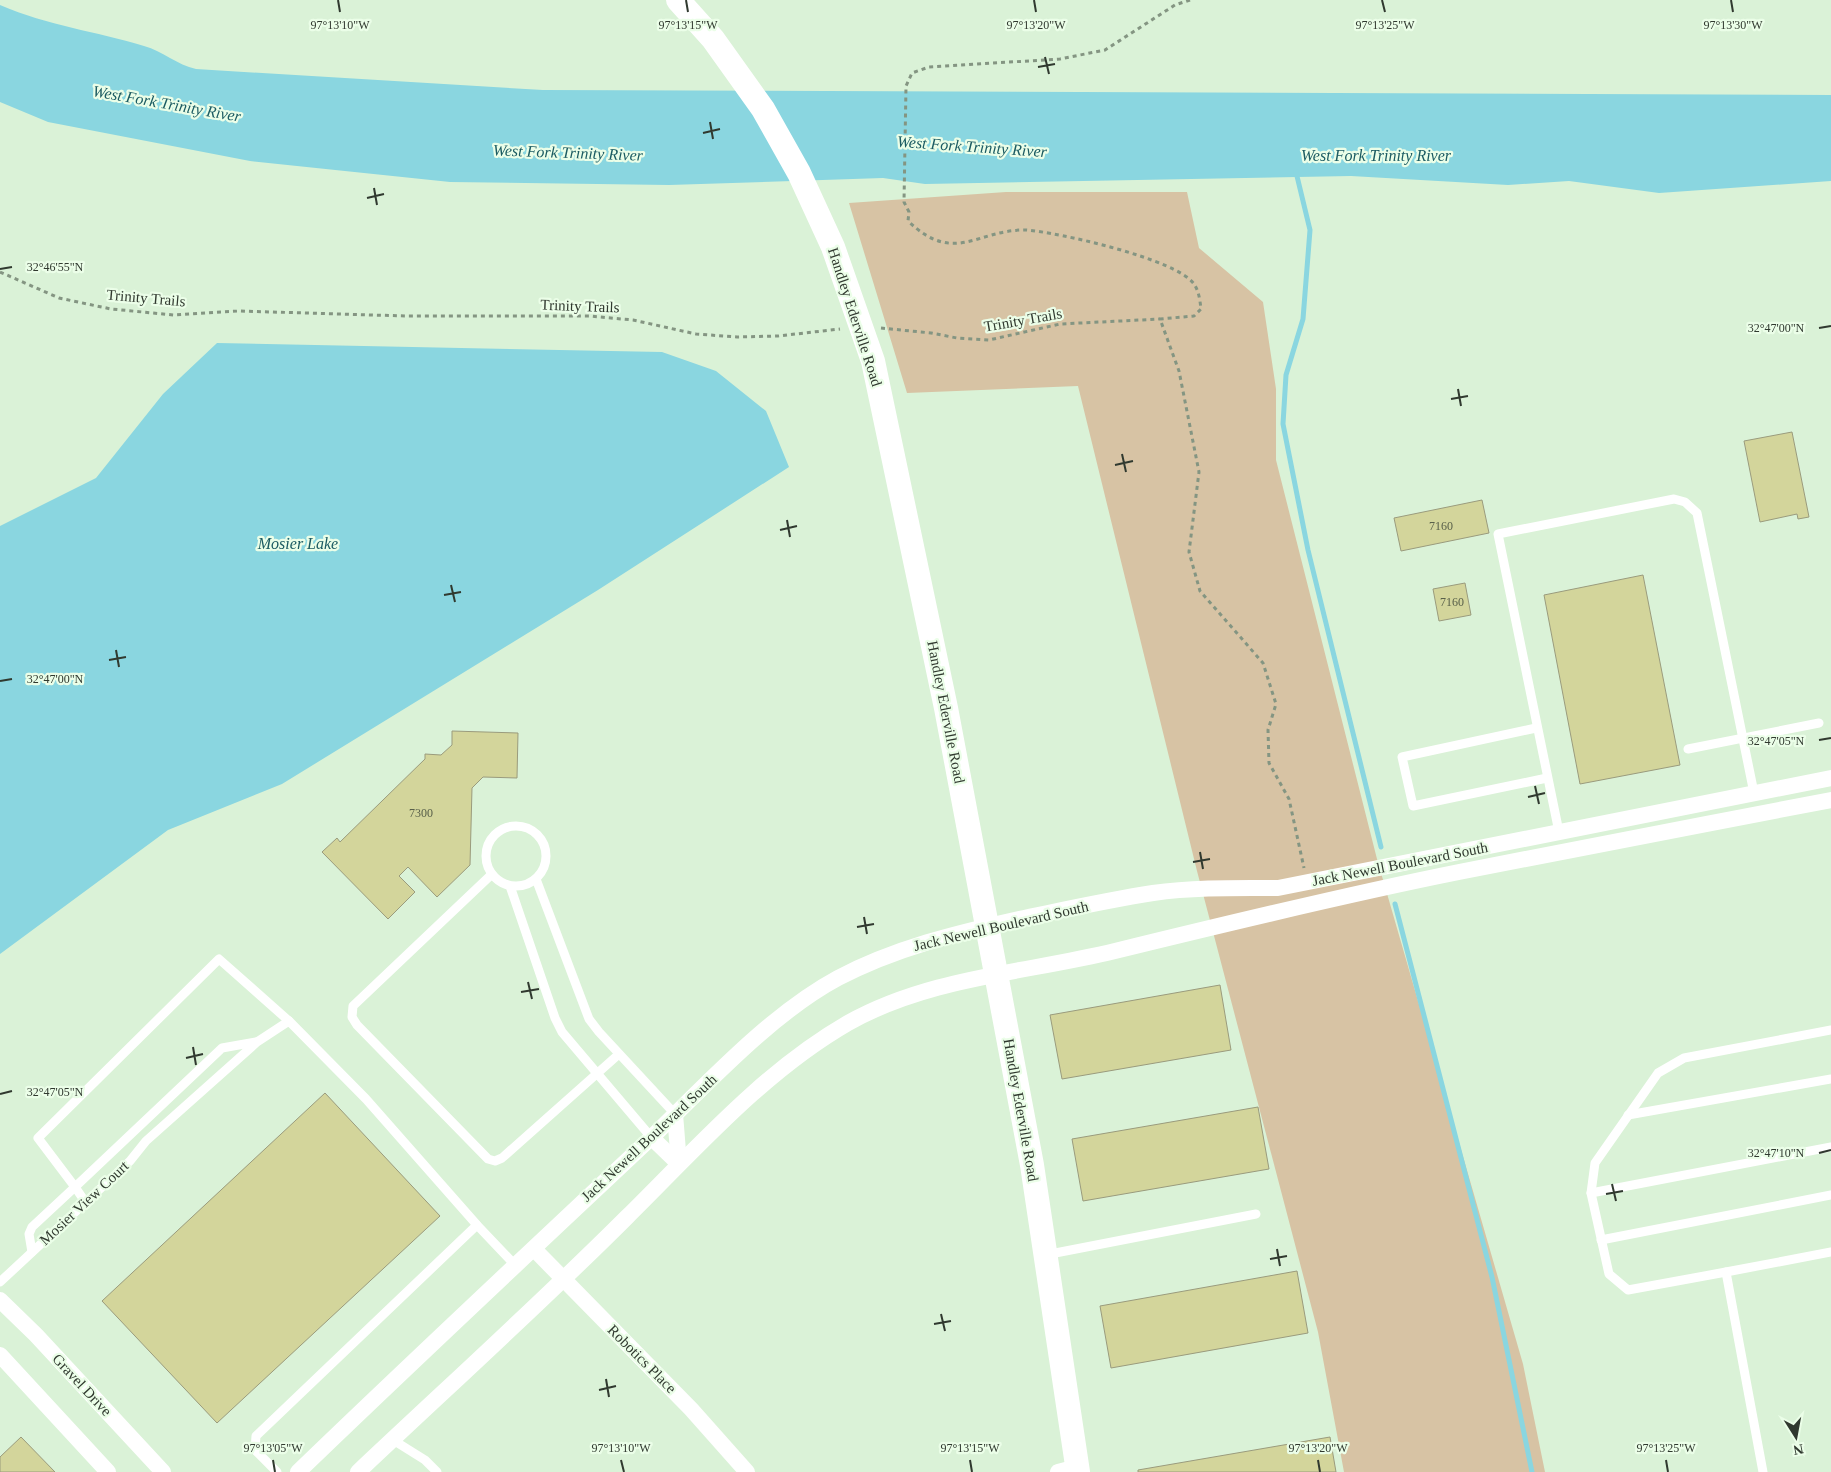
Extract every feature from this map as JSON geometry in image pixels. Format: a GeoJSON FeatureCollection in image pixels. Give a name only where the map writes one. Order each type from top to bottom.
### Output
{"type":"FeatureCollection","features":[{"type":"Feature","properties":{"kind":"main road","name":"Handley Ederville Road"},"geometry":{"type":"LineString","coordinates":[[678,0],[713,39],[763,109],[799,173],[833,247],[872,361],[946,708],[1032,1165],[1071,1470]]}},
{"type":"Feature","properties":{"kind":"street","name":"Jack Newell Boulevard South"},"geometry":{"type":"LineString","coordinates":[[298,1472],[534,1249],[594,1189],[761,1034],[806,999],[836,979],[876,960],[913,946],[987,926],[1156,893],[1222,888],[1278,888],[1831,778]]}},
{"type":"Feature","properties":{"kind":"street"},"geometry":{"type":"LineString","coordinates":[[1754,793],[1758,814]]}},
{"type":"Feature","properties":{"kind":"street","name":"Jack Newell Boulevard South"},"geometry":{"type":"LineString","coordinates":[[358,1472],[563,1279],[679,1164],[756,1092],[808,1049],[850,1022],[904,998],[996,973],[1109,952],[1199,929],[1455,872],[1831,800]]}},
{"type":"Feature","properties":{"kind":"street"},"geometry":{"type":"LineString","coordinates":[[1559,832],[1564,852]]}},
{"type":"Feature","properties":{"kind":"street"},"geometry":{"type":"LineString","coordinates":[[675,1114],[679,1164]]}},
{"type":"Feature","properties":{"kind":"street"},"geometry":{"type":"LineString","coordinates":[[651,1137],[679,1164]]}},
{"type":"Feature","properties":{"kind":"street","name":"Robotics Place"},"geometry":{"type":"LineString","coordinates":[[534,1249],[691,1409],[747,1472]]}},
{"type":"Feature","properties":{"kind":"street","name":"Gravel Drive"},"geometry":{"type":"LineString","coordinates":[[0,1300],[36,1335],[163,1472]]}},
{"type":"Feature","properties":{"kind":"street"},"geometry":{"type":"LineString","coordinates":[[0,1355],[108,1472]]}},
{"type":"Feature","properties":{"kind":"lane"},"geometry":{"type":"LineString","coordinates":[[1559,832],[1536,728],[1498,534],[1674,499],[1685,502],[1697,513],[1754,793]]}},
{"type":"Feature","properties":{"kind":"lane"},"geometry":{"type":"LineString","coordinates":[[1688,749],[1820,723]]}},
{"type":"Feature","properties":{"kind":"lane"},"geometry":{"type":"LineString","coordinates":[[1536,728],[1402,757],[1404,767],[1413,806],[1547,778]]}},
{"type":"Feature","properties":{"kind":"lane"},"geometry":{"type":"LineString","coordinates":[[520,826],[537,834],[545,848],[546,859],[542,871],[536,879],[522,886],[510,886],[500,882],[491,875],[486,865],[485,852],[489,842],[499,831],[520,826]]}},
{"type":"Feature","properties":{"kind":"lane"},"geometry":{"type":"LineString","coordinates":[[491,875],[353,1006],[352,1017],[357,1025],[488,1159],[495,1161],[502,1158],[619,1054]]}},
{"type":"Feature","properties":{"kind":"lane"},"geometry":{"type":"LineString","coordinates":[[536,879],[589,1019],[675,1114]]}},
{"type":"Feature","properties":{"kind":"lane"},"geometry":{"type":"LineString","coordinates":[[510,886],[555,1018],[562,1032],[651,1137]]}},
{"type":"Feature","properties":{"kind":"lane"},"geometry":{"type":"LineString","coordinates":[[86,1203],[38,1138],[218,959],[289,1021],[366,1099],[477,1225],[516,1266]]}},
{"type":"Feature","properties":{"kind":"lane"},"geometry":{"type":"LineString","coordinates":[[32,1252],[29,1234],[32,1227],[222,1048],[257,1042],[289,1021]]}},
{"type":"Feature","properties":{"kind":"lane"},"geometry":{"type":"LineString","coordinates":[[1831,1030],[1684,1058],[1658,1073],[1595,1163],[1591,1193],[1609,1274],[1628,1290],[1831,1252]]}},
{"type":"Feature","properties":{"kind":"lane","name":"Mosier View Court"},"geometry":{"type":"LineString","coordinates":[[0,1282],[86,1203],[136,1154],[146,1141],[257,1042]]}},
{"type":"Feature","properties":{"kind":"lane"},"geometry":{"type":"LineString","coordinates":[[1628,1115],[1831,1079]]}},
{"type":"Feature","properties":{"kind":"lane"},"geometry":{"type":"LineString","coordinates":[[122,1142],[136,1154]]}},
{"type":"Feature","properties":{"kind":"lane"},"geometry":{"type":"LineString","coordinates":[[1591,1193],[1831,1147]]}},
{"type":"Feature","properties":{"kind":"lane"},"geometry":{"type":"LineString","coordinates":[[1601,1240],[1831,1195]]}},
{"type":"Feature","properties":{"kind":"lane"},"geometry":{"type":"LineString","coordinates":[[1045,1255],[1256,1214]]}},
{"type":"Feature","properties":{"kind":"lane"},"geometry":{"type":"LineString","coordinates":[[277,1472],[255,1450],[256,1436],[477,1225]]}},
{"type":"Feature","properties":{"kind":"lane"},"geometry":{"type":"LineString","coordinates":[[1726,1272],[1763,1472]]}},
{"type":"Feature","properties":{"kind":"lane"},"geometry":{"type":"LineString","coordinates":[[392,1440],[426,1460],[437,1472]]}},
{"type":"Feature","properties":{"kind":"path","name":"Trinity Trails"},"geometry":{"type":"LineString","coordinates":[[871,328],[890,328],[957,338],[989,340],[1060,324],[1194,316],[1201,309],[1200,298],[1194,283],[1178,270],[1060,234],[1024,230],[991,236],[968,243],[932,239],[920,232],[908,221],[909,212],[904,202],[906,86],[912,73],[930,67],[1060,59],[1105,50],[1175,5],[1190,0]]}},
{"type":"Feature","properties":{"kind":"path","name":"Trinity Trails"},"geometry":{"type":"LineString","coordinates":[[0,272],[59,298],[111,309],[174,315],[239,311],[406,316],[589,316],[633,320],[696,334],[738,337],[778,336],[843,329]]}},
{"type":"Feature","properties":{"kind":"path"},"geometry":{"type":"LineString","coordinates":[[1160,319],[1179,371],[1199,472],[1189,552],[1200,591],[1263,663],[1276,704],[1268,730],[1269,763],[1290,799],[1307,882]]}},
{"type":"Feature","properties":{"kind":"shaded area"},"geometry":{"type":"Polygon","coordinates":[[[1006,192],[1187,192],[1199,248],[1263,302],[1276,389],[1276,460],[1377,859],[1523,1364],[1545,1472],[1344,1472],[1318,1332],[1197,871],[1078,386],[907,393],[849,203],[1006,192]]]}},
{"type":"Feature","properties":{"kind":"water","name":"West Fork Trinity River"},"geometry":{"type":"Polygon","coordinates":[[[0,5],[36,18],[144,46],[196,69],[543,90],[1831,95],[1831,181],[1659,193],[1569,181],[1508,185],[1351,176],[925,184],[883,178],[669,185],[450,182],[250,161],[48,122],[0,102],[0,5]]]}},
{"type":"Feature","properties":{"kind":"water","name":"Mosier Lake"},"geometry":{"type":"Polygon","coordinates":[[[217,343],[662,352],[716,371],[766,411],[789,467],[598,590],[282,784],[168,830],[0,954],[0,526],[96,478],[163,394],[217,343]]]}},
{"type":"Feature","properties":{"kind":"building"},"geometry":{"type":"Polygon","coordinates":[[[1792,432],[1809,517],[1798,519],[1797,514],[1760,522],[1744,441],[1792,432]]]}},
{"type":"Feature","properties":{"kind":"building"},"geometry":{"type":"Polygon","coordinates":[[[1482,500],[1489,533],[1401,551],[1394,518],[1482,500]]]}},
{"type":"Feature","properties":{"kind":"building"},"geometry":{"type":"Polygon","coordinates":[[[1643,575],[1680,765],[1580,784],[1544,595],[1643,575]]]}},
{"type":"Feature","properties":{"kind":"building"},"geometry":{"type":"Polygon","coordinates":[[[1465,583],[1471,615],[1439,621],[1433,589],[1465,583]]]}},
{"type":"Feature","properties":{"kind":"building"},"geometry":{"type":"Polygon","coordinates":[[[452,731],[518,733],[517,778],[483,777],[472,788],[470,865],[437,897],[408,867],[399,876],[415,892],[388,919],[322,852],[337,838],[340,842],[425,759],[425,754],[441,755],[452,745],[452,731]]]}},
{"type":"Feature","properties":{"kind":"building"},"geometry":{"type":"Polygon","coordinates":[[[1220,985],[1231,1050],[1062,1079],[1050,1015],[1220,985]]]}},
{"type":"Feature","properties":{"kind":"building"},"geometry":{"type":"Polygon","coordinates":[[[325,1093],[440,1216],[217,1423],[102,1301],[325,1093]]]}},
{"type":"Feature","properties":{"kind":"building"},"geometry":{"type":"Polygon","coordinates":[[[1258,1107],[1269,1169],[1083,1201],[1072,1139],[1258,1107]]]}},
{"type":"Feature","properties":{"kind":"building"},"geometry":{"type":"Polygon","coordinates":[[[1297,1271],[1308,1333],[1111,1368],[1100,1306],[1297,1271]]]}},
{"type":"Feature","properties":{"kind":"building"},"geometry":{"type":"Polygon","coordinates":[[[21,1437],[55,1472],[0,1472],[0,1457],[21,1437]]]}},
{"type":"Feature","properties":{"kind":"building"},"geometry":{"type":"Polygon","coordinates":[[[1330,1437],[1336,1472],[1138,1472],[1138,1470],[1330,1437]]]}},
{"type":"Feature","properties":{"kind":"waterway"},"geometry":{"type":"LineString","coordinates":[[1296,172],[1310,230],[1303,319],[1286,375],[1283,424],[1308,550],[1381,847]]}},
{"type":"Feature","properties":{"kind":"waterway"},"geometry":{"type":"LineString","coordinates":[[1395,904],[1492,1277],[1532,1472]]}}]}
